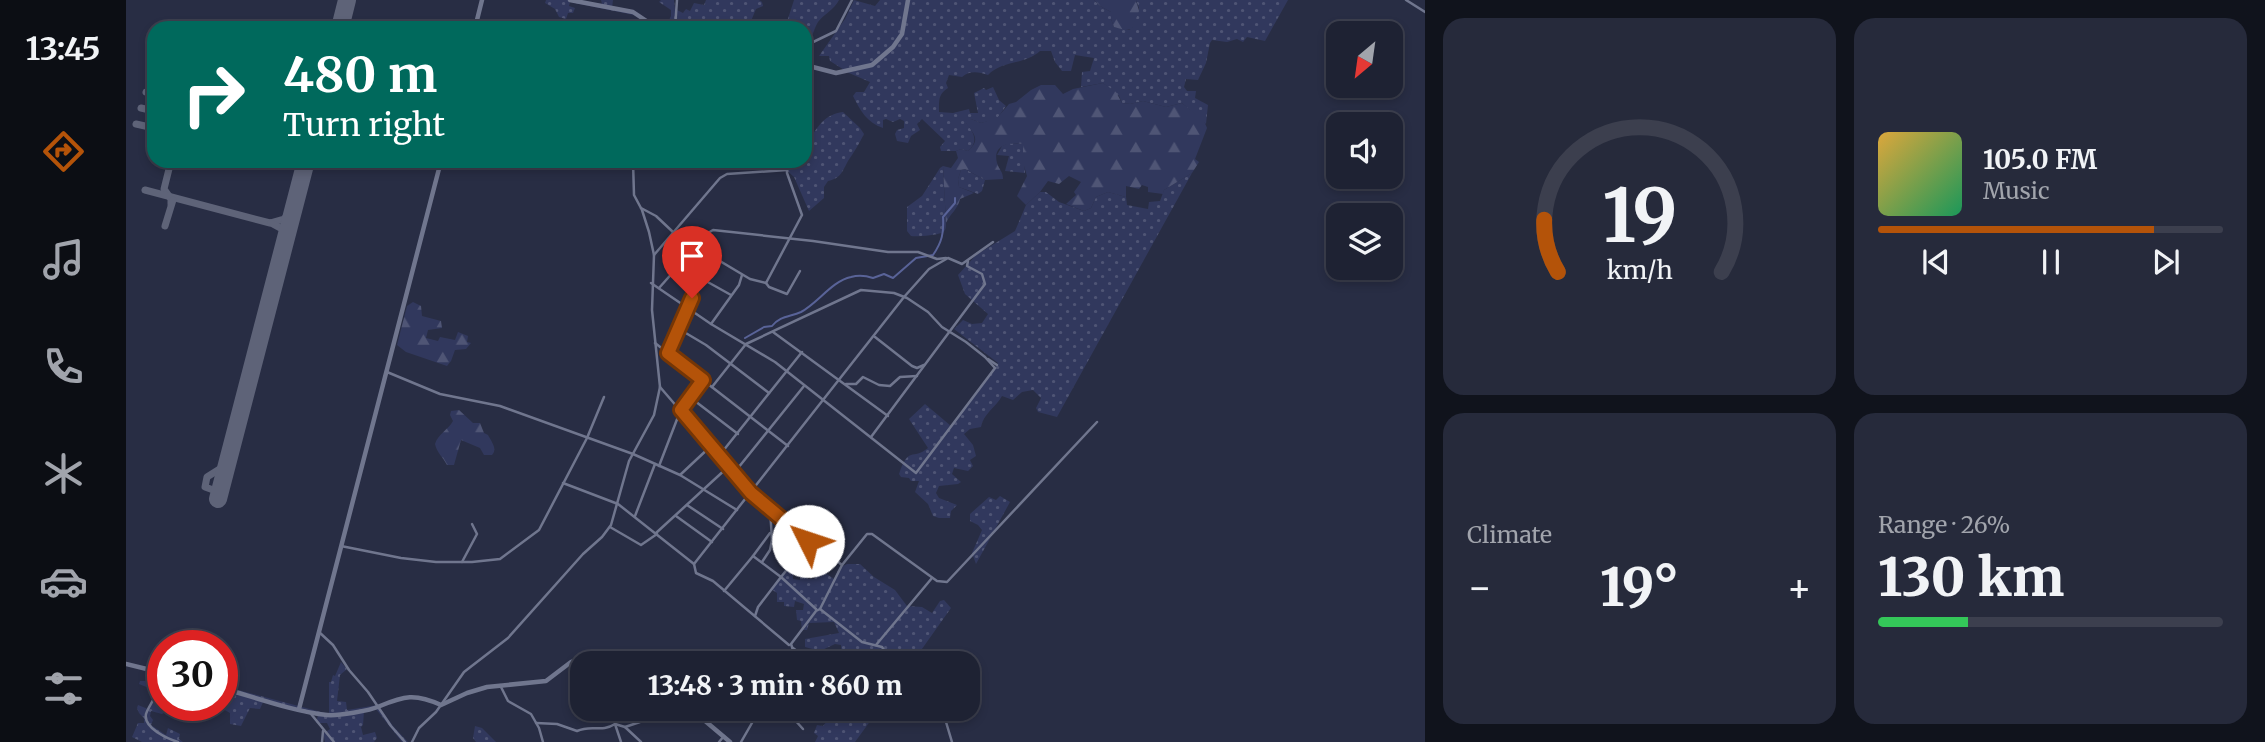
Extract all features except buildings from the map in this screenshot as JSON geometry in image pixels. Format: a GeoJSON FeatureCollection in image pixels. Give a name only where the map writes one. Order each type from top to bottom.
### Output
{"type":"FeatureCollection","features":[{"type":"Feature","properties":{"kind":"street"},"geometry":{"type":"LineString","coordinates":[[477,21],[482,0]]}},
{"type":"Feature","properties":{"kind":"street"},"geometry":{"type":"LineString","coordinates":[[570,0],[631,11],[646,21]]}},
{"type":"Feature","properties":{"kind":"street"},"geometry":{"type":"LineString","coordinates":[[675,21],[677,0]]}},
{"type":"Feature","properties":{"kind":"street"},"geometry":{"type":"LineString","coordinates":[[812,43],[836,31],[852,0]]}},
{"type":"Feature","properties":{"kind":"street"},"geometry":{"type":"LineString","coordinates":[[812,67],[836,73],[872,65],[893,47],[902,34],[908,0]]}},
{"type":"Feature","properties":{"kind":"street"},"geometry":{"type":"LineString","coordinates":[[1406,0],[1425,12]]}},
{"type":"Feature","properties":{"kind":"street"},"geometry":{"type":"LineString","coordinates":[[299,709],[439,168]]}},
{"type":"Feature","properties":{"kind":"street"},"geometry":{"type":"LineString","coordinates":[[412,742],[419,728],[441,705],[470,667],[508,638],[610,527],[625,474],[650,424],[660,387],[651,283],[654,255],[641,208],[633,192],[633,168]]}},
{"type":"Feature","properties":{"kind":"street"},"geometry":{"type":"LineString","coordinates":[[654,255],[707,191],[724,176],[787,170],[802,215],[766,283]]}},
{"type":"Feature","properties":{"kind":"street"},"geometry":{"type":"LineString","coordinates":[[641,208],[656,216],[673,233],[743,275],[766,283],[773,289],[787,294],[800,271]]}},
{"type":"Feature","properties":{"kind":"street"},"geometry":{"type":"LineString","coordinates":[[659,288],[695,246],[713,230],[888,252],[918,252],[942,259],[953,258],[958,264],[968,261],[993,242]]}},
{"type":"Feature","properties":{"kind":"street"},"geometry":{"type":"LineString","coordinates":[[694,564],[904,297],[929,269],[948,258]]}},
{"type":"Feature","properties":{"kind":"street"},"geometry":{"type":"LineString","coordinates":[[871,437],[985,284],[982,274],[967,266],[968,261]]}},
{"type":"Feature","properties":{"kind":"street"},"geometry":{"type":"LineString","coordinates":[[678,266],[731,295]]}},
{"type":"Feature","properties":{"kind":"street"},"geometry":{"type":"LineString","coordinates":[[711,324],[739,285],[743,275]]}},
{"type":"Feature","properties":{"kind":"street"},"geometry":{"type":"LineString","coordinates":[[668,353],[702,279]]}},
{"type":"Feature","properties":{"kind":"street"},"geometry":{"type":"LineString","coordinates":[[651,283],[786,372],[918,473],[994,371],[995,368],[985,357]]}},
{"type":"Feature","properties":{"kind":"street"},"geometry":{"type":"LineString","coordinates":[[712,387],[746,344],[861,290],[894,293],[904,297],[997,365]]}},
{"type":"Feature","properties":{"kind":"street"},"geometry":{"type":"LineString","coordinates":[[679,329],[730,362],[769,393]]}},
{"type":"Feature","properties":{"kind":"street"},"geometry":{"type":"LineString","coordinates":[[774,331],[888,416]]}},
{"type":"Feature","properties":{"kind":"street"},"geometry":{"type":"LineString","coordinates":[[874,336],[912,366],[918,368],[926,363]]}},
{"type":"Feature","properties":{"kind":"street"},"geometry":{"type":"LineString","coordinates":[[655,343],[788,446]]}},
{"type":"Feature","properties":{"kind":"street"},"geometry":{"type":"LineString","coordinates":[[719,456],[802,352]]}},
{"type":"Feature","properties":{"kind":"street"},"geometry":{"type":"LineString","coordinates":[[386,372],[440,394],[500,406],[634,454],[680,475],[737,510]]}},
{"type":"Feature","properties":{"kind":"street"},"geometry":{"type":"LineString","coordinates":[[846,384],[856,384],[863,377],[879,385],[890,386],[900,377],[917,376]]}},
{"type":"Feature","properties":{"kind":"street"},"geometry":{"type":"LineString","coordinates":[[635,516],[681,410],[703,380]]}},
{"type":"Feature","properties":{"kind":"street"},"geometry":{"type":"LineString","coordinates":[[734,473],[804,385]]}},
{"type":"Feature","properties":{"kind":"street"},"geometry":{"type":"LineString","coordinates":[[660,387],[751,493],[842,565]]}},
{"type":"Feature","properties":{"kind":"street"},"geometry":{"type":"LineString","coordinates":[[341,546],[436,562],[499,559],[537,533],[587,438],[604,397]]}},
{"type":"Feature","properties":{"kind":"street"},"geometry":{"type":"LineString","coordinates":[[690,397],[738,435]]}},
{"type":"Feature","properties":{"kind":"street"},"geometry":{"type":"LineString","coordinates":[[791,646],[819,609],[842,565],[869,533],[943,583],[950,579],[1097,422]]}},
{"type":"Feature","properties":{"kind":"street"},"geometry":{"type":"LineString","coordinates":[[680,475],[711,446]]}},
{"type":"Feature","properties":{"kind":"street"},"geometry":{"type":"LineString","coordinates":[[610,527],[641,544],[656,534],[728,467]]}},
{"type":"Feature","properties":{"kind":"street"},"geometry":{"type":"LineString","coordinates":[[563,483],[618,504],[635,516],[694,564],[696,572],[713,581],[797,651]]}},
{"type":"Feature","properties":{"kind":"street"},"geometry":{"type":"LineString","coordinates":[[687,505],[723,529]]}},
{"type":"Feature","properties":{"kind":"street"},"geometry":{"type":"LineString","coordinates":[[762,562],[772,540],[770,508]]}},
{"type":"Feature","properties":{"kind":"street"},"geometry":{"type":"LineString","coordinates":[[676,516],[712,542]]}},
{"type":"Feature","properties":{"kind":"street"},"geometry":{"type":"LineString","coordinates":[[462,562],[477,534],[472,524]]}},
{"type":"Feature","properties":{"kind":"street"},"geometry":{"type":"LineString","coordinates":[[724,591],[771,532]]}},
{"type":"Feature","properties":{"kind":"street"},"geometry":{"type":"LineString","coordinates":[[755,616],[758,607],[807,544],[808,539]]}},
{"type":"Feature","properties":{"kind":"street"},"geometry":{"type":"LineString","coordinates":[[772,540],[794,561]]}},
{"type":"Feature","properties":{"kind":"street"},"geometry":{"type":"LineString","coordinates":[[753,556],[862,642],[876,645],[885,651]]}},
{"type":"Feature","properties":{"kind":"street"},"geometry":{"type":"LineString","coordinates":[[876,645],[932,578]]}},
{"type":"Feature","properties":{"kind":"street"},"geometry":{"type":"LineString","coordinates":[[319,632],[333,645],[405,742]]}},
{"type":"Feature","properties":{"kind":"street"},"geometry":{"type":"LineString","coordinates":[[791,646],[792,651]]}},
{"type":"Feature","properties":{"kind":"street"},"geometry":{"type":"LineString","coordinates":[[238,692],[330,715],[378,707],[404,697],[425,699],[441,705],[467,693],[499,685],[546,681],[570,663]]}},
{"type":"Feature","properties":{"kind":"street"},"geometry":{"type":"LineString","coordinates":[[126,664],[147,669]]}},
{"type":"Feature","properties":{"kind":"street"},"geometry":{"type":"LineString","coordinates":[[499,685],[508,701],[528,710],[543,742]]}},
{"type":"Feature","properties":{"kind":"street"},"geometry":{"type":"LineString","coordinates":[[309,711],[334,742]]}},
{"type":"Feature","properties":{"kind":"street"},"geometry":{"type":"LineString","coordinates":[[147,721],[155,730],[178,742]]}},
{"type":"Feature","properties":{"kind":"street"},"geometry":{"type":"LineString","coordinates":[[625,727],[640,721]]}},
{"type":"Feature","properties":{"kind":"street"},"geometry":{"type":"LineString","coordinates":[[706,721],[730,742]]}},
{"type":"Feature","properties":{"kind":"street"},"geometry":{"type":"LineString","coordinates":[[741,742],[753,721]]}},
{"type":"Feature","properties":{"kind":"street"},"geometry":{"type":"LineString","coordinates":[[797,721],[803,729]]}},
{"type":"Feature","properties":{"kind":"street"},"geometry":{"type":"LineString","coordinates":[[945,721],[952,742]]}},
{"type":"Feature","properties":{"kind":"street"},"geometry":{"type":"LineString","coordinates":[[536,723],[556,724],[577,731],[584,727],[607,729],[615,723]]}},
{"type":"Feature","properties":{"kind":"street"},"geometry":{"type":"LineString","coordinates":[[615,723],[625,727],[641,742]]}},
{"type":"Feature","properties":{"kind":"street"},"geometry":{"type":"LineString","coordinates":[[615,723],[621,742]]}},
{"type":"Feature","properties":{"kind":"street"},"geometry":{"type":"LineString","coordinates":[[322,742],[324,729]]}},
{"type":"Feature","properties":{"kind":"street"},"geometry":{"type":"LineString","coordinates":[[719,742],[724,736]]}},
{"type":"Feature","properties":{"kind":"green space"},"geometry":{"type":"Polygon","coordinates":[[[546,0],[573,0],[602,4],[601,0],[613,0],[612,8],[633,12],[650,21],[643,21],[634,15],[570,2],[569,6],[575,8],[573,13],[568,13],[566,19],[559,17],[555,9],[545,3],[546,0]]]}},
{"type":"Feature","properties":{"kind":"green space"},"geometry":{"type":"Polygon","coordinates":[[[674,0],[675,9],[683,13],[686,9],[690,11],[694,3],[704,5],[706,0],[759,0],[763,6],[756,9],[751,21],[668,21],[671,10],[659,2],[674,0]]]}},
{"type":"Feature","properties":{"kind":"green space"},"geometry":{"type":"Polygon","coordinates":[[[794,0],[839,0],[818,22],[812,36],[812,21],[787,21],[794,0]]]}},
{"type":"Feature","properties":{"kind":"green space"},"geometry":{"type":"Polygon","coordinates":[[[854,0],[875,6],[880,0],[1094,0],[1111,12],[1114,27],[1129,30],[1139,8],[1136,0],[1288,0],[1265,41],[1247,37],[1243,42],[1237,39],[1227,42],[1212,40],[1198,80],[1186,79],[1184,87],[1187,91],[1196,91],[1195,98],[1208,105],[1206,124],[1182,103],[1166,107],[1143,101],[1122,103],[1119,96],[1103,83],[1081,87],[1082,72],[1090,71],[1094,58],[1075,55],[1071,71],[1062,71],[1051,51],[1040,51],[1028,59],[1000,67],[988,75],[975,72],[962,77],[949,75],[946,83],[948,88],[940,98],[939,112],[953,113],[969,109],[970,113],[978,113],[974,93],[993,87],[999,100],[1006,106],[997,119],[981,123],[971,119],[966,123],[974,137],[968,151],[941,151],[940,147],[945,141],[922,119],[917,124],[920,130],[911,136],[908,143],[897,141],[895,134],[897,130],[904,128],[904,121],[883,120],[883,128],[873,123],[861,111],[853,96],[856,92],[864,92],[870,82],[830,61],[829,56],[819,56],[845,19],[854,0]]]}},
{"type":"Feature","properties":{"kind":"green space"},"geometry":{"type":"Polygon","coordinates":[[[1094,0],[1136,0],[1139,11],[1132,29],[1114,27],[1111,12],[1094,0]]]}},
{"type":"Feature","properties":{"kind":"green space"},"geometry":{"type":"Polygon","coordinates":[[[1103,83],[1116,92],[1122,103],[1143,101],[1166,107],[1182,103],[1204,121],[1207,128],[1195,159],[1199,162],[1192,173],[1164,190],[1163,194],[1148,192],[1148,187],[1142,185],[1139,189],[1126,186],[1126,197],[1108,192],[1096,197],[1091,208],[1084,211],[1066,204],[1076,195],[1074,192],[1081,182],[1069,176],[1059,184],[1048,181],[1026,205],[1017,196],[1027,176],[1023,162],[1023,144],[1008,144],[1000,148],[996,157],[1003,179],[985,180],[965,169],[961,170],[959,187],[974,193],[960,199],[946,223],[943,166],[951,168],[958,158],[956,151],[968,151],[975,142],[974,135],[964,120],[971,119],[981,123],[997,118],[1009,104],[1041,85],[1055,85],[1063,94],[1073,89],[1103,83]]]}},
{"type":"Feature","properties":{"kind":"green space"},"geometry":{"type":"Polygon","coordinates":[[[843,112],[864,134],[841,174],[828,181],[824,187],[824,198],[809,211],[794,177],[784,168],[812,168],[812,136],[826,118],[843,112]]]}},
{"type":"Feature","properties":{"kind":"green space"},"geometry":{"type":"Polygon","coordinates":[[[1009,143],[1023,144],[1025,173],[1005,171],[1009,156],[997,155],[1002,146],[1009,143]]]}},
{"type":"Feature","properties":{"kind":"green space"},"geometry":{"type":"Polygon","coordinates":[[[943,166],[945,229],[935,234],[911,236],[907,231],[907,207],[922,196],[943,166]]]}},
{"type":"Feature","properties":{"kind":"green space"},"geometry":{"type":"Polygon","coordinates":[[[965,169],[985,180],[982,191],[978,194],[959,187],[961,170],[965,169]]]}},
{"type":"Feature","properties":{"kind":"green space"},"geometry":{"type":"Polygon","coordinates":[[[1192,173],[1057,417],[1038,412],[1036,408],[1041,398],[1033,390],[1022,392],[1013,400],[1002,396],[984,418],[981,427],[970,429],[964,434],[973,445],[976,456],[970,460],[973,466],[968,471],[954,468],[952,474],[961,482],[939,486],[936,493],[939,498],[957,505],[951,511],[950,518],[933,516],[928,504],[915,492],[919,481],[911,481],[899,474],[908,456],[928,448],[909,419],[925,404],[951,426],[998,363],[954,329],[963,320],[972,324],[982,323],[988,314],[965,294],[958,275],[976,255],[1015,231],[1026,205],[1040,192],[1046,192],[1059,202],[1084,211],[1091,208],[1096,197],[1108,192],[1126,197],[1127,205],[1148,209],[1149,202],[1160,201],[1164,190],[1192,173]]]}},
{"type":"Feature","properties":{"kind":"green space"},"geometry":{"type":"Polygon","coordinates":[[[413,302],[421,306],[422,316],[441,321],[442,328],[428,330],[426,338],[438,341],[440,337],[455,340],[458,332],[468,336],[467,342],[471,343],[466,349],[455,350],[447,366],[406,352],[397,345],[407,306],[413,302]]]}},
{"type":"Feature","properties":{"kind":"green space"},"geometry":{"type":"Polygon","coordinates":[[[459,410],[473,423],[480,423],[494,450],[492,455],[484,455],[480,448],[461,440],[454,465],[447,465],[435,444],[453,421],[451,411],[459,410]]]}},
{"type":"Feature","properties":{"kind":"green space"},"geometry":{"type":"Polygon","coordinates":[[[1000,496],[1010,502],[976,564],[972,553],[982,530],[970,521],[970,514],[989,497],[996,500],[1000,496]]]}},
{"type":"Feature","properties":{"kind":"green space"},"geometry":{"type":"Polygon","coordinates":[[[847,564],[860,564],[895,590],[907,606],[922,607],[932,613],[940,601],[944,600],[951,608],[921,651],[841,651],[841,645],[835,644],[820,651],[805,647],[805,639],[839,633],[834,622],[809,623],[807,630],[802,630],[796,610],[803,610],[804,604],[795,601],[794,607],[784,606],[784,602],[777,602],[777,593],[771,589],[786,568],[793,572],[793,579],[800,580],[800,571],[805,572],[804,576],[808,579],[814,579],[821,570],[834,579],[839,568],[847,564]]]}},
{"type":"Feature","properties":{"kind":"green space"},"geometry":{"type":"Polygon","coordinates":[[[341,662],[347,669],[340,675],[337,701],[346,702],[347,710],[378,705],[408,742],[402,742],[376,709],[364,711],[361,727],[363,735],[375,732],[377,738],[374,742],[325,742],[323,734],[330,729],[327,723],[316,723],[318,715],[264,700],[260,709],[250,708],[241,726],[230,724],[230,721],[238,721],[238,690],[329,713],[329,682],[333,675],[335,676],[341,662]]]}},
{"type":"Feature","properties":{"kind":"green space"},"geometry":{"type":"Polygon","coordinates":[[[147,667],[147,687],[139,684],[140,681],[146,681],[147,667]]]}},
{"type":"Feature","properties":{"kind":"green space"},"geometry":{"type":"Polygon","coordinates":[[[138,705],[147,709],[147,721],[153,721],[151,725],[166,735],[168,728],[180,734],[179,739],[183,742],[142,742],[132,737],[138,723],[144,723],[138,705]]]}},
{"type":"Feature","properties":{"kind":"green space"},"geometry":{"type":"Polygon","coordinates":[[[827,721],[870,721],[855,742],[815,742],[818,736],[814,733],[817,725],[823,726],[827,721]]]}},
{"type":"Feature","properties":{"kind":"green space"},"geometry":{"type":"Polygon","coordinates":[[[475,726],[482,728],[496,742],[476,742],[473,738],[475,726]]]}},
{"type":"Feature","properties":{"kind":"waterway"},"geometry":{"type":"LineString","coordinates":[[745,338],[764,327],[772,326],[782,318],[801,312],[844,279],[857,276],[873,278],[884,274],[893,278],[916,258],[933,255],[942,237],[943,217],[955,203],[955,198]]}},
{"type":"Feature","properties":{"kind":"taxiway"},"geometry":{"type":"LineString","coordinates":[[141,108],[147,109]]}},
{"type":"Feature","properties":{"kind":"taxiway"},"geometry":{"type":"LineString","coordinates":[[136,124],[147,126]]}},
{"type":"Feature","properties":{"kind":"taxiway"},"geometry":{"type":"LineString","coordinates":[[169,168],[164,189],[171,199],[171,204]]}},
{"type":"Feature","properties":{"kind":"taxiway"},"geometry":{"type":"LineString","coordinates":[[145,190],[270,223],[284,219],[294,209]]}},
{"type":"Feature","properties":{"kind":"taxiway"},"geometry":{"type":"LineString","coordinates":[[165,226],[173,200]]}},
{"type":"Feature","properties":{"kind":"taxiway"},"geometry":{"type":"LineString","coordinates":[[271,223],[282,229],[285,243]]}},
{"type":"Feature","properties":{"kind":"taxiway"},"geometry":{"type":"LineString","coordinates":[[225,470],[227,482],[222,489],[216,491],[205,487],[207,477],[226,465]]}},
{"type":"Feature","properties":{"kind":"runway"},"geometry":{"type":"LineString","coordinates":[[342,21],[347,0]]}},
{"type":"Feature","properties":{"kind":"runway"},"geometry":{"type":"LineString","coordinates":[[218,499],[304,168]]}},
{"type":"Feature","properties":{"kind":"route"},"geometry":{"type":"LineString","coordinates":[[692,298],[668,353],[703,380],[681,410],[751,493],[808,541]]}}]}
